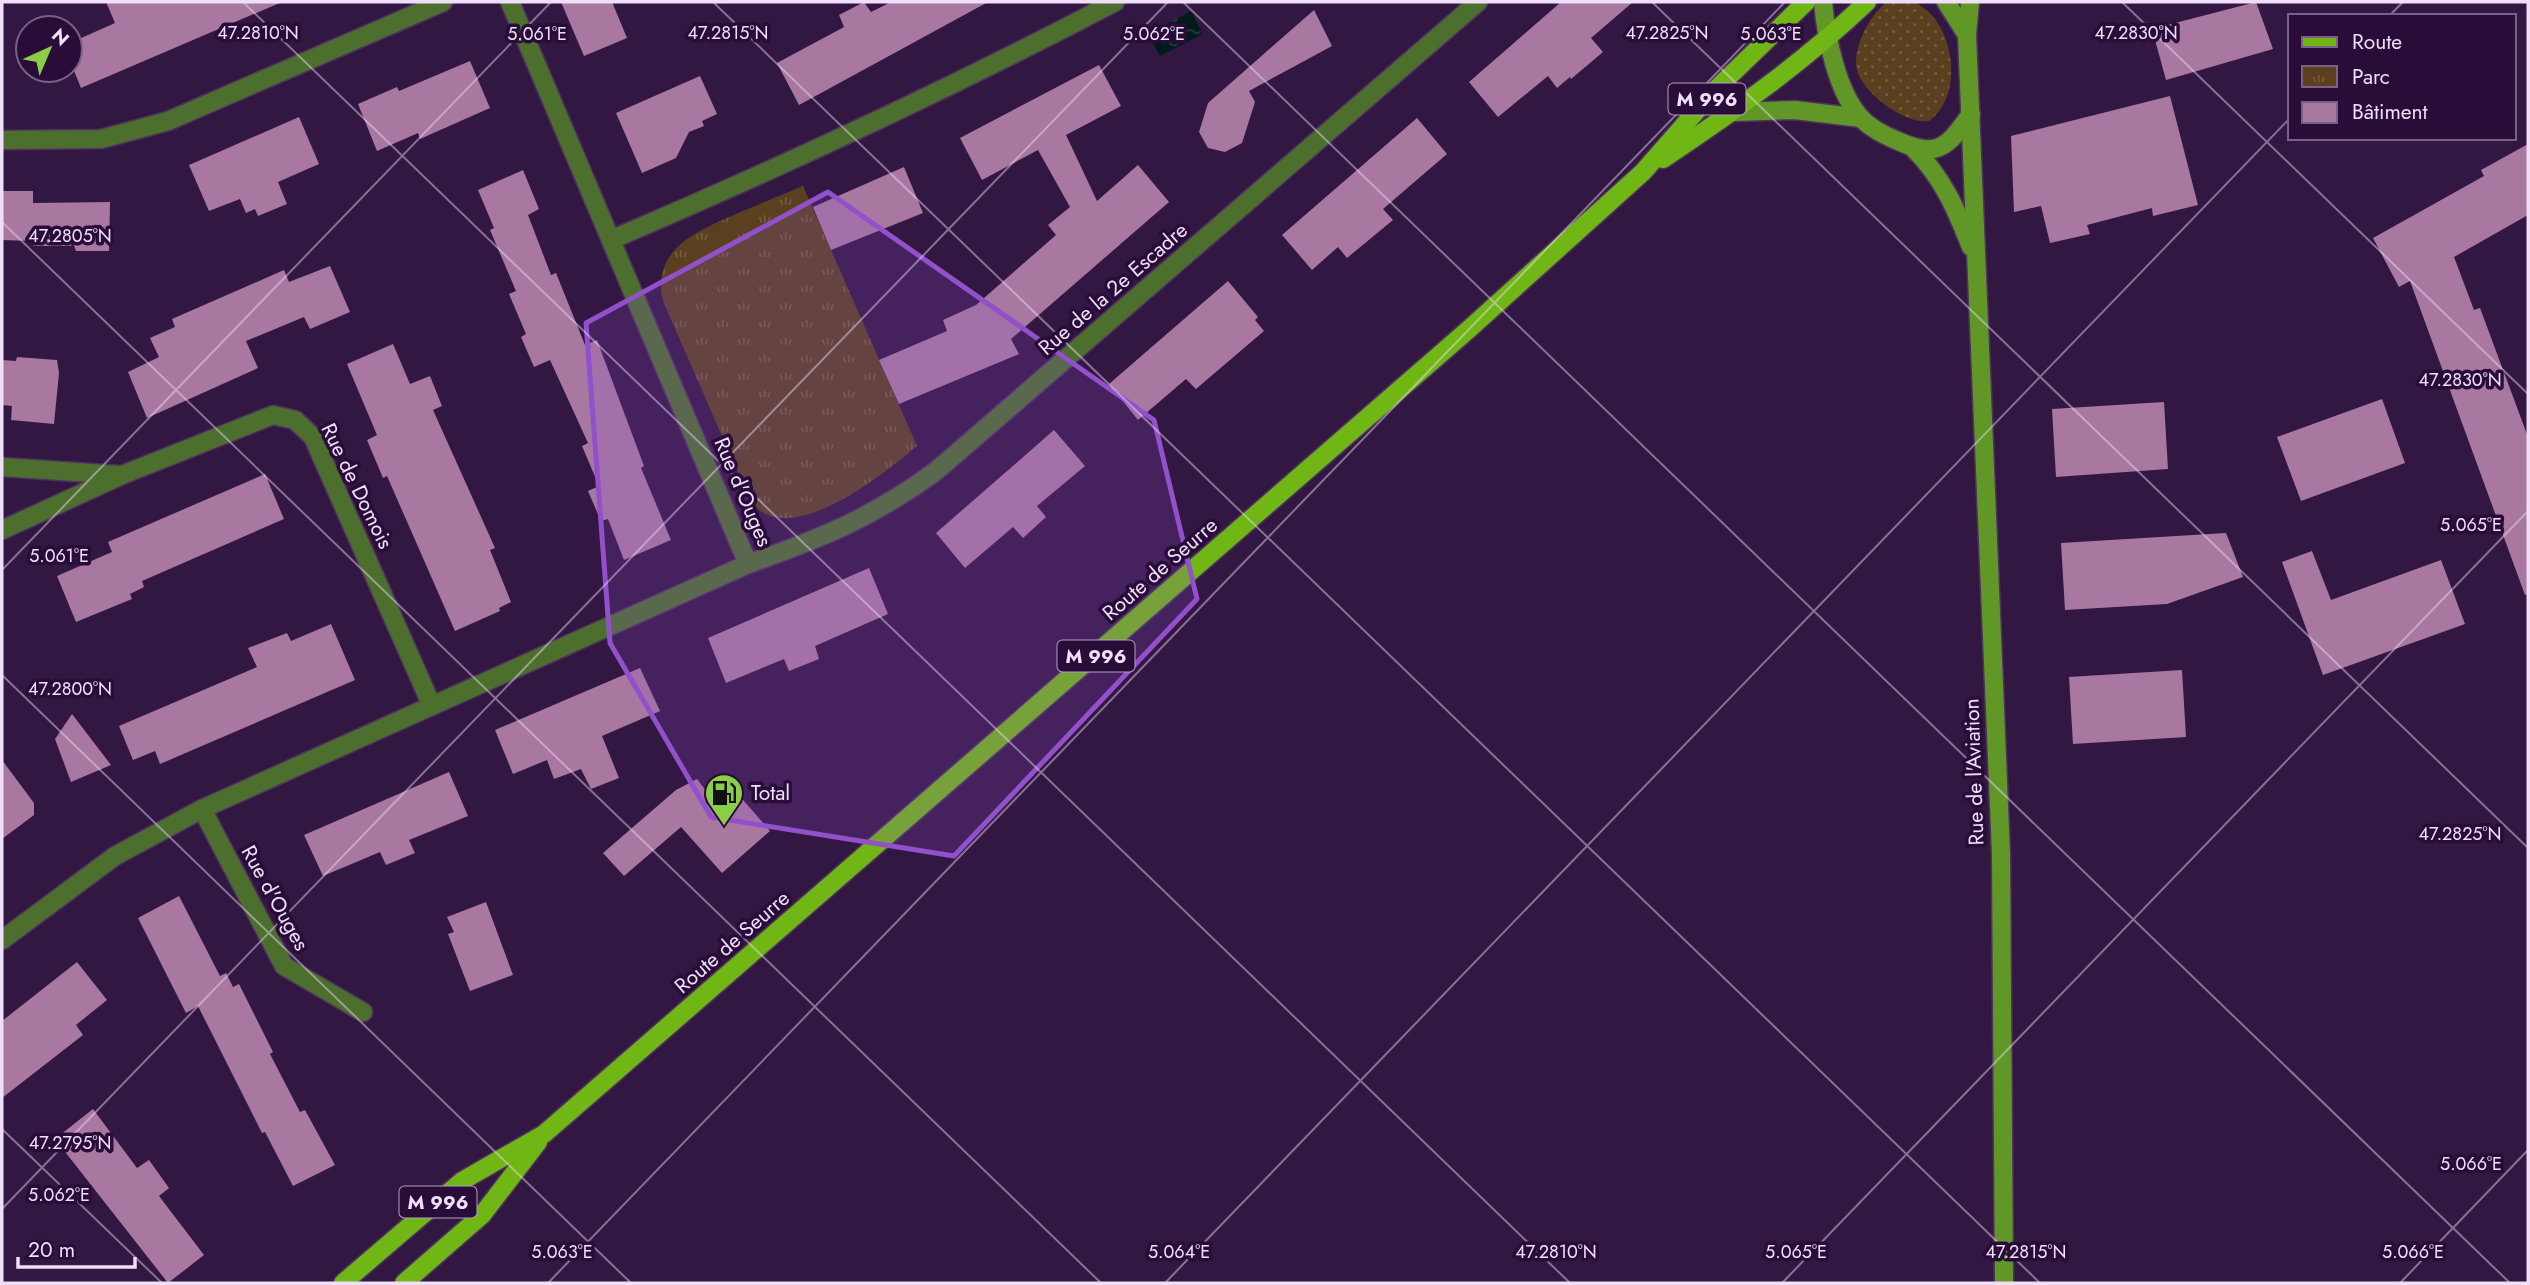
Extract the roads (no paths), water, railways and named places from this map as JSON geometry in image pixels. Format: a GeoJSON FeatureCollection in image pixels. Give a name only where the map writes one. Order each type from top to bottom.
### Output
{"type":"FeatureCollection","features":[{"type":"Feature","properties":{"kind":"main road","name":"Route de Seurre"},"geometry":{"type":"LineString","coordinates":[[343,1283],[462,1181],[544,1134],[1458,339],[1643,172],[1714,91],[1806,2]]}},
{"type":"Feature","properties":{"kind":"main road","name":"Route de Seurre"},"geometry":{"type":"LineString","coordinates":[[1643,172],[1734,111],[1828,39],[1867,2]]}},
{"type":"Feature","properties":{"kind":"main road","name":"Route de Seurre"},"geometry":{"type":"LineString","coordinates":[[404,1283],[482,1215],[544,1134]]}},
{"type":"Feature","properties":{"kind":"street"},"geometry":{"type":"LineString","coordinates":[[2,140],[101,139],[168,121],[443,2]]}},
{"type":"Feature","properties":{"kind":"street","name":"Rue d'Ouges"},"geometry":{"type":"LineString","coordinates":[[2,940],[115,856],[202,809],[748,564],[613,239],[510,2]]}},
{"type":"Feature","properties":{"kind":"street"},"geometry":{"type":"LineString","coordinates":[[613,239],[781,167],[944,90],[1115,2]]}},
{"type":"Feature","properties":{"kind":"street","name":"Rue de la 2e Escadre"},"geometry":{"type":"LineString","coordinates":[[748,564],[815,541],[869,516],[936,471],[1479,2]]}},
{"type":"Feature","properties":{"kind":"street"},"geometry":{"type":"LineString","coordinates":[[1823,2],[1828,39],[1836,68],[1861,118]]}},
{"type":"Feature","properties":{"kind":"street"},"geometry":{"type":"LineString","coordinates":[[1946,2],[1967,35]]}},
{"type":"Feature","properties":{"kind":"street","name":"Rue de l'Aviation"},"geometry":{"type":"LineString","coordinates":[[1970,2],[1967,35],[2001,854],[2004,1283]]}},
{"type":"Feature","properties":{"kind":"street"},"geometry":{"type":"LineString","coordinates":[[1734,111],[1795,110],[1861,118],[1888,137],[1914,149],[1932,152],[1943,147],[1971,114]]}},
{"type":"Feature","properties":{"kind":"street"},"geometry":{"type":"LineString","coordinates":[[1914,149],[1936,171],[1951,196],[1976,260]]}},
{"type":"Feature","properties":{"kind":"street","name":"Rue de Domois"},"geometry":{"type":"LineString","coordinates":[[2,530],[122,475],[274,415],[284,416],[306,427],[313,437],[432,706]]}},
{"type":"Feature","properties":{"kind":"street","name":"Rue de Domois"},"geometry":{"type":"LineString","coordinates":[[2,467],[122,475]]}},
{"type":"Feature","properties":{"kind":"street","name":"Rue d'Ouges"},"geometry":{"type":"LineString","coordinates":[[202,809],[284,966],[363,1012]]}},
{"type":"Feature","properties":{"kind":"water"},"geometry":{"type":"Polygon","coordinates":[[[1191,11],[1203,34],[1160,56],[1148,34],[1191,11]]]}},
{"type":"Feature","properties":{"kind":"place","name":"Total"},"geometry":{"type":"Point","coordinates":[724,827]}}]}
